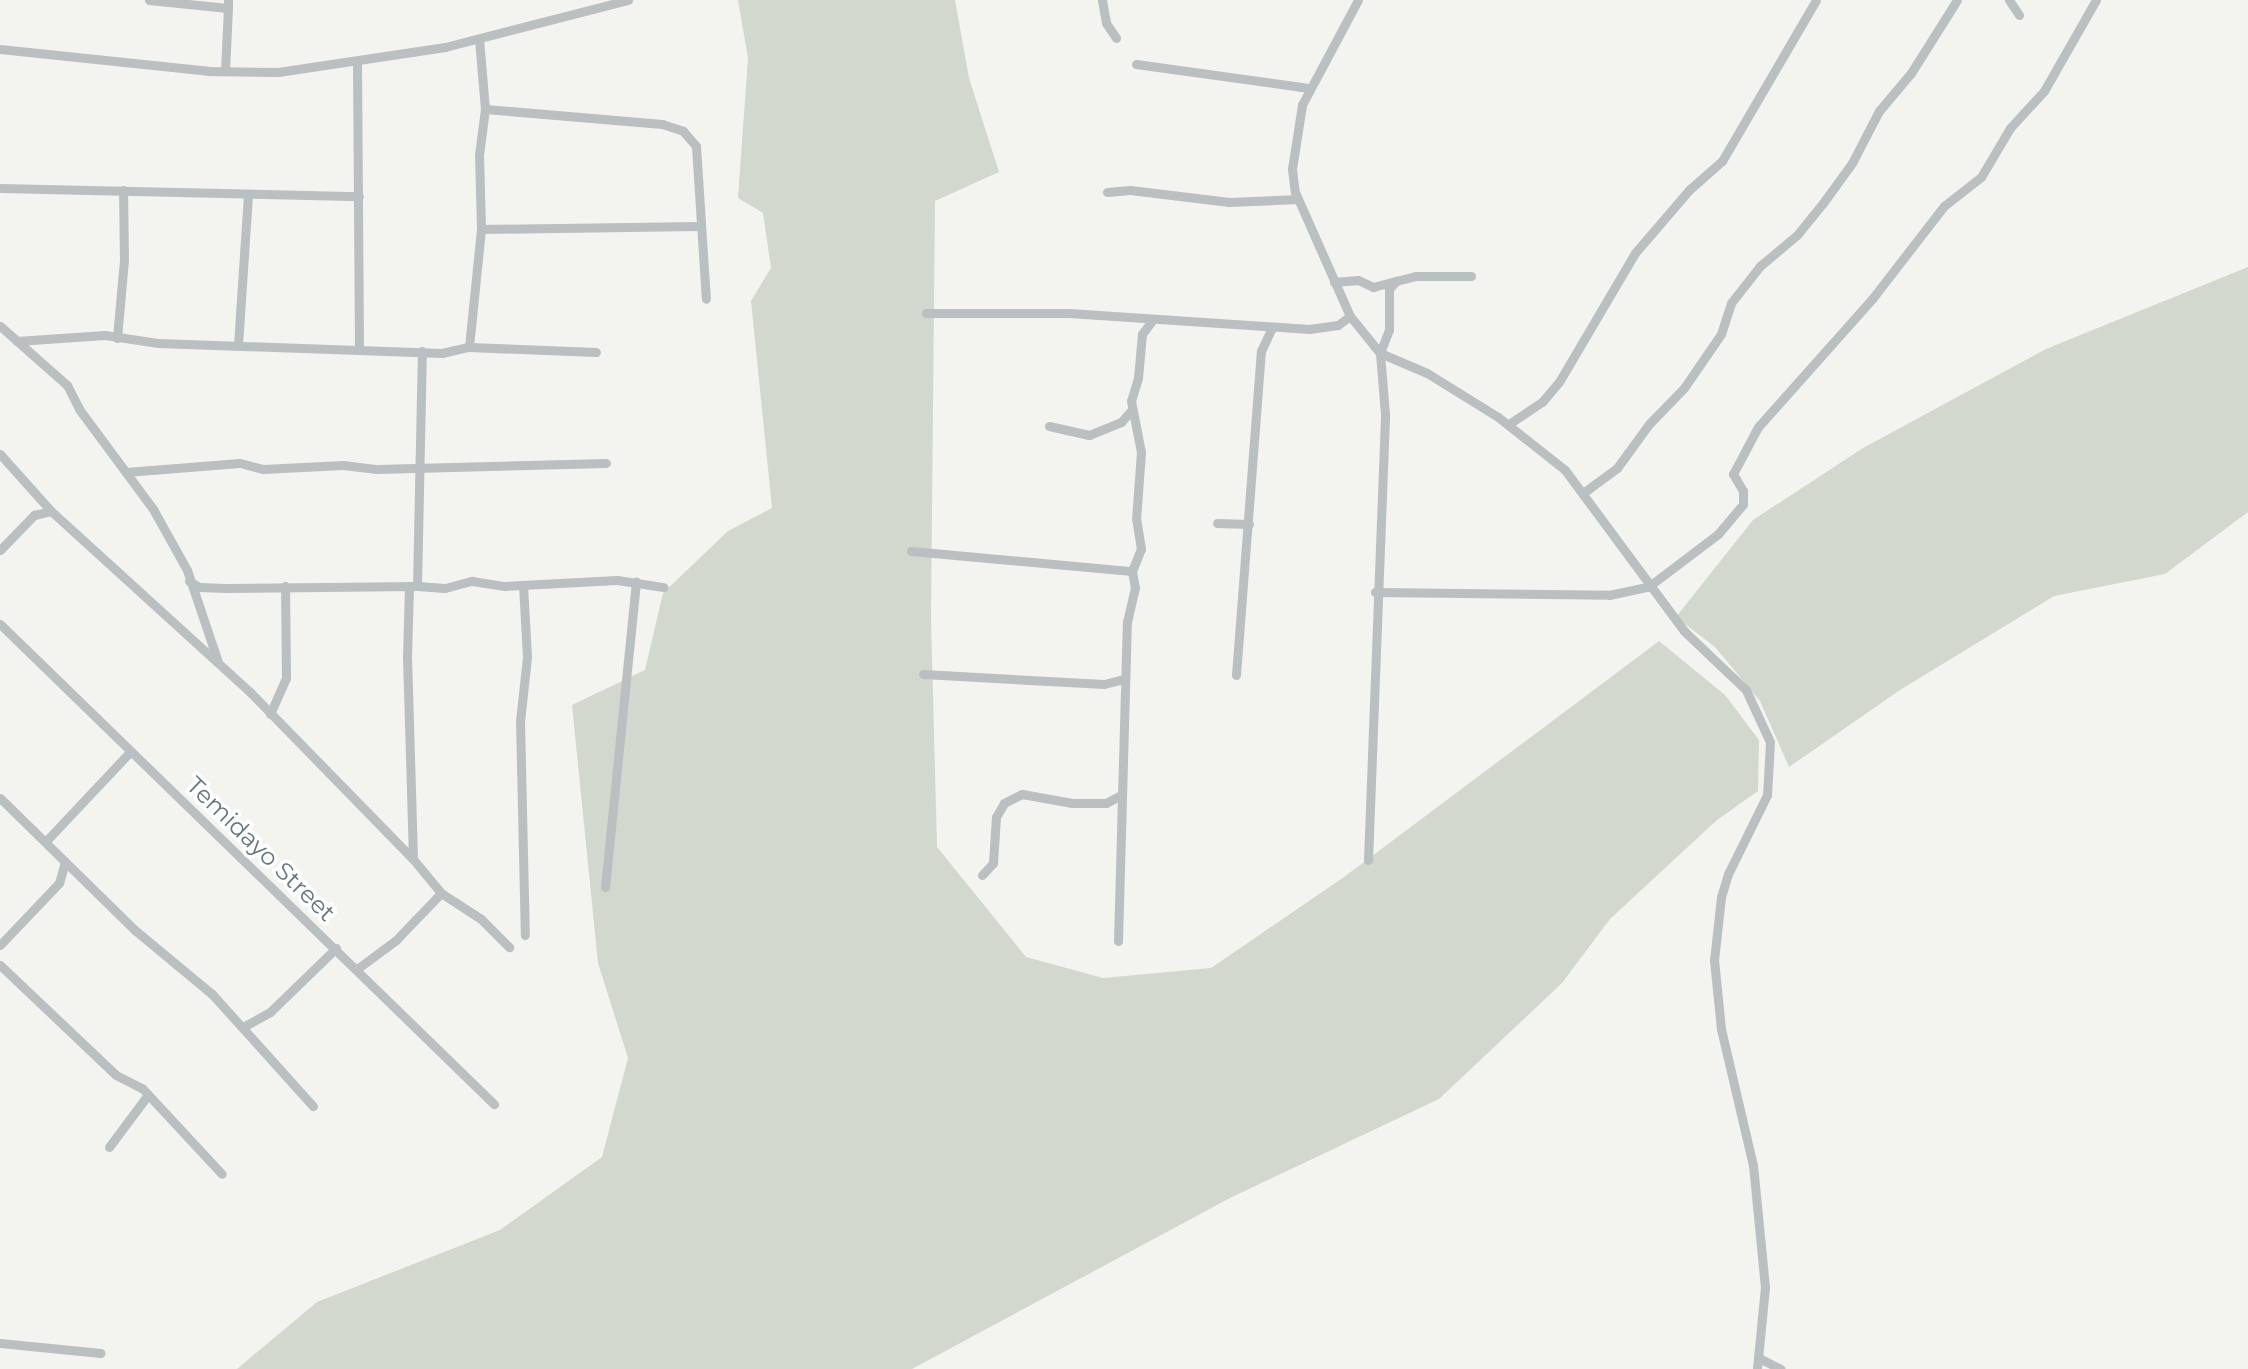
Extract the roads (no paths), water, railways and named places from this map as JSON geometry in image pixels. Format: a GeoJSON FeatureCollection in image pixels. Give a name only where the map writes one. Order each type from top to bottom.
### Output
{"type":"FeatureCollection","features":[{"type":"Feature","properties":{"kind":"street"},"geometry":{"type":"LineString","coordinates":[[149,0],[228,4],[225,71]]}},
{"type":"Feature","properties":{"kind":"street"},"geometry":{"type":"LineString","coordinates":[[0,48],[225,71],[278,72],[358,62],[479,39],[628,0]]}},
{"type":"Feature","properties":{"kind":"street"},"geometry":{"type":"LineString","coordinates":[[1102,0],[1106,23],[1116,38]]}},
{"type":"Feature","properties":{"kind":"street"},"geometry":{"type":"LineString","coordinates":[[1358,0],[1310,88],[1293,142],[1298,199],[1350,316],[1380,354],[1427,373],[1509,424],[1565,470],[1648,587],[1684,631],[1746,690],[1770,742],[1767,795],[1721,897],[1714,991],[1753,1166],[1765,1287],[1759,1364],[1781,1369]]}},
{"type":"Feature","properties":{"kind":"street"},"geometry":{"type":"LineString","coordinates":[[1509,424],[1542,402],[1559,382],[1635,253],[1689,190],[1722,161],[1816,0]]}},
{"type":"Feature","properties":{"kind":"street"},"geometry":{"type":"LineString","coordinates":[[1583,493],[1617,468],[1649,424],[1684,388],[1721,334],[1731,303],[1760,266],[1797,235],[1823,203],[1852,163],[1879,111],[1911,73],[1957,0]]}},
{"type":"Feature","properties":{"kind":"street"},"geometry":{"type":"LineString","coordinates":[[2009,0],[2019,15]]}},
{"type":"Feature","properties":{"kind":"street"},"geometry":{"type":"LineString","coordinates":[[1375,592],[1609,595],[1648,587],[1718,534],[1743,504],[1743,491],[1733,474],[1758,427],[1872,299],[1944,206],[1981,177],[2010,128],[2044,91],[2096,0]]}},
{"type":"Feature","properties":{"kind":"street"},"geometry":{"type":"LineString","coordinates":[[469,347],[481,229],[479,155],[485,109],[479,39]]}},
{"type":"Feature","properties":{"kind":"street"},"geometry":{"type":"LineString","coordinates":[[358,62],[359,348]]}},
{"type":"Feature","properties":{"kind":"street"},"geometry":{"type":"LineString","coordinates":[[1136,64],[1310,88]]}},
{"type":"Feature","properties":{"kind":"street"},"geometry":{"type":"LineString","coordinates":[[485,109],[662,124],[683,131],[696,146],[699,226],[706,299]]}},
{"type":"Feature","properties":{"kind":"street"},"geometry":{"type":"LineString","coordinates":[[0,188],[359,196]]}},
{"type":"Feature","properties":{"kind":"street"},"geometry":{"type":"LineString","coordinates":[[117,338],[124,261],[123,190]]}},
{"type":"Feature","properties":{"kind":"street"},"geometry":{"type":"LineString","coordinates":[[1107,192],[1130,190],[1229,202],[1298,199]]}},
{"type":"Feature","properties":{"kind":"street"},"geometry":{"type":"LineString","coordinates":[[238,345],[247,195]]}},
{"type":"Feature","properties":{"kind":"street"},"geometry":{"type":"LineString","coordinates":[[481,229],[699,226]]}},
{"type":"Feature","properties":{"kind":"street"},"geometry":{"type":"LineString","coordinates":[[1334,282],[1358,280],[1373,287],[1416,276],[1471,276]]}},
{"type":"Feature","properties":{"kind":"street"},"geometry":{"type":"LineString","coordinates":[[1368,860],[1375,592],[1385,414],[1380,354],[1389,330],[1390,289],[1396,281]]}},
{"type":"Feature","properties":{"kind":"street"},"geometry":{"type":"LineString","coordinates":[[926,313],[1034,311],[1119,315],[1152,322],[1192,319],[1272,327],[1318,328],[1338,325],[1350,316]]}},
{"type":"Feature","properties":{"kind":"street"},"geometry":{"type":"LineString","coordinates":[[1118,941],[1128,606],[1135,588],[1132,571],[1141,549],[1136,519],[1141,478],[1139,436],[1131,411],[1142,334],[1152,322]]}},
{"type":"Feature","properties":{"kind":"street"},"geometry":{"type":"LineString","coordinates":[[0,327],[67,385],[179,552],[214,638],[218,662]]}},
{"type":"Feature","properties":{"kind":"street"},"geometry":{"type":"LineString","coordinates":[[1236,676],[1261,351],[1272,327]]}},
{"type":"Feature","properties":{"kind":"street"},"geometry":{"type":"LineString","coordinates":[[17,341],[117,338],[422,351],[459,352],[469,347],[596,352]]}},
{"type":"Feature","properties":{"kind":"street"},"geometry":{"type":"LineString","coordinates":[[413,859],[407,656],[419,466],[422,351]]}},
{"type":"Feature","properties":{"kind":"street"},"geometry":{"type":"LineString","coordinates":[[1049,426],[1089,435],[1121,422],[1131,411]]}},
{"type":"Feature","properties":{"kind":"street"},"geometry":{"type":"LineString","coordinates":[[0,454],[51,511],[218,662],[413,859],[441,893],[481,919],[509,947]]}},
{"type":"Feature","properties":{"kind":"street"},"geometry":{"type":"LineString","coordinates":[[126,472],[240,463],[262,469],[606,463]]}},
{"type":"Feature","properties":{"kind":"street"},"geometry":{"type":"LineString","coordinates":[[0,550],[34,515],[51,511]]}},
{"type":"Feature","properties":{"kind":"street"},"geometry":{"type":"LineString","coordinates":[[1217,523],[1249,524]]}},
{"type":"Feature","properties":{"kind":"street"},"geometry":{"type":"LineString","coordinates":[[912,551],[1132,571]]}},
{"type":"Feature","properties":{"kind":"street"},"geometry":{"type":"LineString","coordinates":[[189,581],[206,587],[445,588],[472,581],[486,586],[636,582],[663,587]]}},
{"type":"Feature","properties":{"kind":"street"},"geometry":{"type":"LineString","coordinates":[[605,887],[636,582]]}},
{"type":"Feature","properties":{"kind":"street"},"geometry":{"type":"LineString","coordinates":[[523,585],[527,657],[520,722],[525,935]]}},
{"type":"Feature","properties":{"kind":"street"},"geometry":{"type":"LineString","coordinates":[[270,714],[286,678],[285,586]]}},
{"type":"Feature","properties":{"kind":"street","name":"Temidayo Street"},"geometry":{"type":"LineString","coordinates":[[0,626],[336,948],[494,1104]]}},
{"type":"Feature","properties":{"kind":"street"},"geometry":{"type":"LineString","coordinates":[[923,674],[1104,684],[1124,679]]}},
{"type":"Feature","properties":{"kind":"street"},"geometry":{"type":"LineString","coordinates":[[47,840],[130,752]]}},
{"type":"Feature","properties":{"kind":"street"},"geometry":{"type":"LineString","coordinates":[[982,875],[993,863],[996,817],[1004,803],[1023,794],[1072,803],[1106,803],[1121,795]]}},
{"type":"Feature","properties":{"kind":"street"},"geometry":{"type":"LineString","coordinates":[[0,798],[243,1027],[313,1106]]}},
{"type":"Feature","properties":{"kind":"street"},"geometry":{"type":"LineString","coordinates":[[0,945],[52,891],[65,862]]}},
{"type":"Feature","properties":{"kind":"street"},"geometry":{"type":"LineString","coordinates":[[357,969],[396,940],[441,893]]}},
{"type":"Feature","properties":{"kind":"street"},"geometry":{"type":"LineString","coordinates":[[243,1027],[270,1012],[336,948]]}},
{"type":"Feature","properties":{"kind":"street"},"geometry":{"type":"LineString","coordinates":[[0,965],[56,1021],[147,1096],[222,1174]]}},
{"type":"Feature","properties":{"kind":"street"},"geometry":{"type":"LineString","coordinates":[[109,1147],[147,1096]]}},
{"type":"Feature","properties":{"kind":"street"},"geometry":{"type":"LineString","coordinates":[[0,1343],[101,1353]]}}]}
